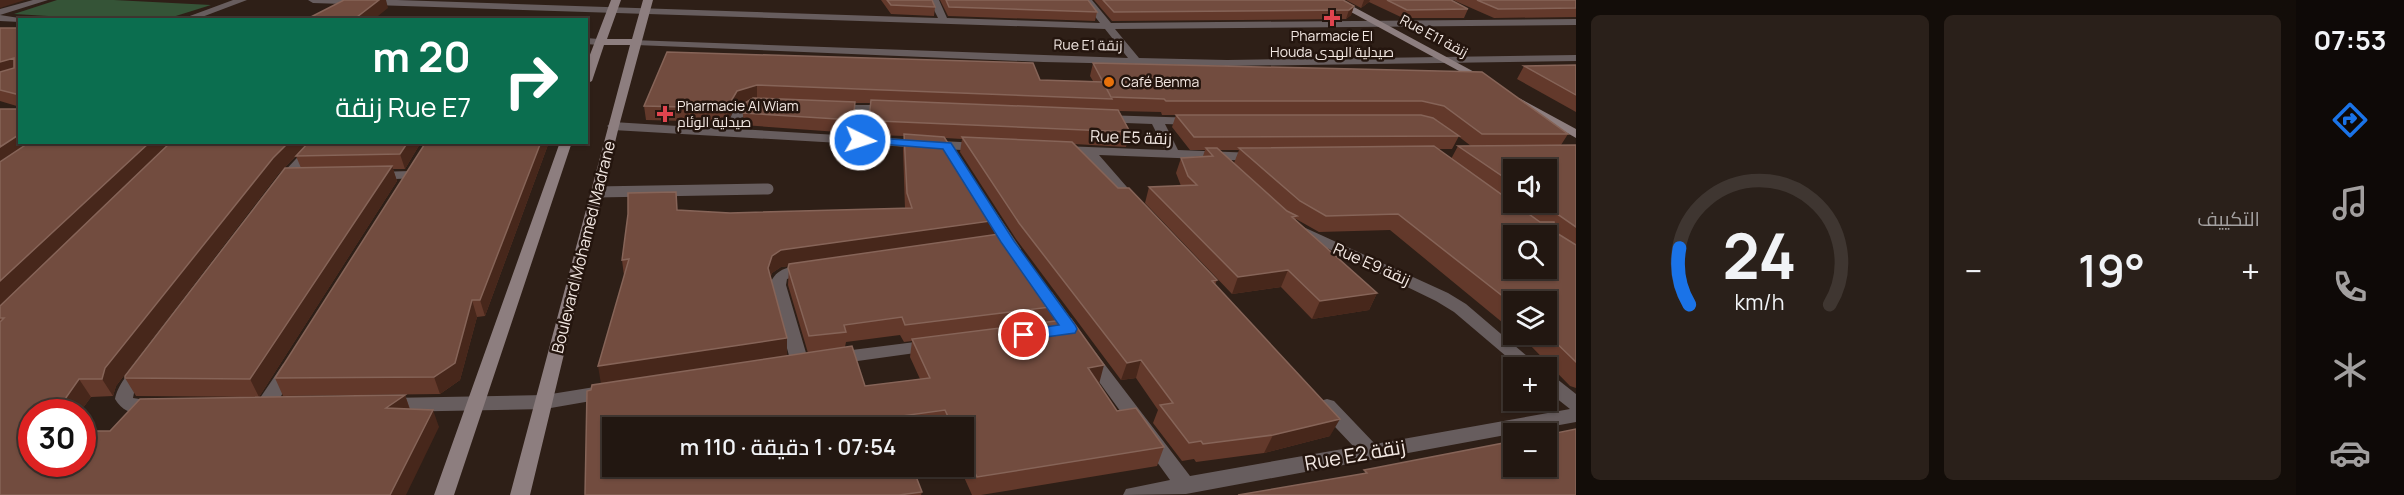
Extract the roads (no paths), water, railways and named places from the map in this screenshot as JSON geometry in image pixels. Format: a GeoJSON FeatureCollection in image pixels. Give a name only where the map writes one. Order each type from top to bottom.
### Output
{"type":"FeatureCollection","features":[{"type":"Feature","properties":{"kind":"street"},"geometry":{"type":"LineString","coordinates":[[0,12],[43,0]]}},
{"type":"Feature","properties":{"kind":"street"},"geometry":{"type":"LineString","coordinates":[[189,18],[242,0]]}},
{"type":"Feature","properties":{"kind":"street","name":"Rue E11 زنقة"},"geometry":{"type":"LineString","coordinates":[[313,0],[647,5],[734,13],[1109,27],[1381,24],[1576,134]]}},
{"type":"Feature","properties":{"kind":"street"},"geometry":{"type":"LineString","coordinates":[[734,13],[735,0]]}},
{"type":"Feature","properties":{"kind":"street"},"geometry":{"type":"LineString","coordinates":[[934,0],[944,21]]}},
{"type":"Feature","properties":{"kind":"street"},"geometry":{"type":"LineString","coordinates":[[1087,0],[1136,61]]}},
{"type":"Feature","properties":{"kind":"street"},"geometry":{"type":"LineString","coordinates":[[1334,0],[1381,24],[1576,22]]}},
{"type":"Feature","properties":{"kind":"street"},"geometry":{"type":"LineString","coordinates":[[588,75],[615,5]]}},
{"type":"Feature","properties":{"kind":"street","name":"Boulevard Mohamed Madrane"},"geometry":{"type":"LineString","coordinates":[[520,495],[613,126],[647,5]]}},
{"type":"Feature","properties":{"kind":"street"},"geometry":{"type":"LineString","coordinates":[[1470,14],[1490,23]]}},
{"type":"Feature","properties":{"kind":"street"},"geometry":{"type":"LineString","coordinates":[[0,18],[18,19]]}},
{"type":"Feature","properties":{"kind":"street"},"geometry":{"type":"LineString","coordinates":[[588,41],[599,42]]}},
{"type":"Feature","properties":{"kind":"street","name":"Rue E1 زنقة"},"geometry":{"type":"LineString","coordinates":[[599,42],[1043,59],[1227,63],[1576,58]]}},
{"type":"Feature","properties":{"kind":"street"},"geometry":{"type":"LineString","coordinates":[[731,132],[739,110],[743,106],[780,105]]}},
{"type":"Feature","properties":{"kind":"street"},"geometry":{"type":"LineString","coordinates":[[828,107],[898,110]]}},
{"type":"Feature","properties":{"kind":"street"},"geometry":{"type":"LineString","coordinates":[[860,140],[863,108]]}},
{"type":"Feature","properties":{"kind":"street"},"geometry":{"type":"LineString","coordinates":[[1087,118],[1204,121]]}},
{"type":"Feature","properties":{"kind":"street"},"geometry":{"type":"LineString","coordinates":[[1157,121],[1174,155]]}},
{"type":"Feature","properties":{"kind":"street"},"geometry":{"type":"LineString","coordinates":[[613,126],[994,148]]}},
{"type":"Feature","properties":{"kind":"street"},"geometry":{"type":"LineString","coordinates":[[272,196],[286,177],[317,144]]}},
{"type":"Feature","properties":{"kind":"street"},"geometry":{"type":"LineString","coordinates":[[444,495],[477,404],[524,255],[565,144]]}},
{"type":"Feature","properties":{"kind":"street"},"geometry":{"type":"LineString","coordinates":[[947,146],[959,165]]}},
{"type":"Feature","properties":{"kind":"street","name":"Rue E5 زنقة"},"geometry":{"type":"LineString","coordinates":[[1053,150],[1264,157]]}},
{"type":"Feature","properties":{"kind":"street"},"geometry":{"type":"LineString","coordinates":[[1088,151],[1141,211]]}},
{"type":"Feature","properties":{"kind":"street"},"geometry":{"type":"LineString","coordinates":[[1216,157],[1232,171]]}},
{"type":"Feature","properties":{"kind":"street"},"geometry":{"type":"LineString","coordinates":[[398,195],[421,159]]}},
{"type":"Feature","properties":{"kind":"street"},"geometry":{"type":"LineString","coordinates":[[365,176],[411,175]]}},
{"type":"Feature","properties":{"kind":"street"},"geometry":{"type":"LineString","coordinates":[[286,177],[309,177]]}},
{"type":"Feature","properties":{"kind":"street"},"geometry":{"type":"LineString","coordinates":[[977,194],[1002,243],[1021,262]]}},
{"type":"Feature","properties":{"kind":"street","name":"Rue E9 زنقة"},"geometry":{"type":"LineString","coordinates":[[1287,222],[1442,297],[1460,308],[1519,357]]}},
{"type":"Feature","properties":{"kind":"street"},"geometry":{"type":"LineString","coordinates":[[823,266],[794,271],[780,277],[778,285],[794,363],[952,344]]}},
{"type":"Feature","properties":{"kind":"street"},"geometry":{"type":"LineString","coordinates":[[1035,281],[1186,486]]}},
{"type":"Feature","properties":{"kind":"street"},"geometry":{"type":"LineString","coordinates":[[1046,332],[1069,329]]}},
{"type":"Feature","properties":{"kind":"street"},"geometry":{"type":"LineString","coordinates":[[153,355],[125,392],[124,399],[127,404],[136,407],[171,406]]}},
{"type":"Feature","properties":{"kind":"street"},"geometry":{"type":"LineString","coordinates":[[265,406],[296,356]]}},
{"type":"Feature","properties":{"kind":"street"},"geometry":{"type":"LineString","coordinates":[[371,405],[545,402],[626,389]]}},
{"type":"Feature","properties":{"kind":"street"},"geometry":{"type":"LineString","coordinates":[[1557,389],[1576,404]]}},
{"type":"Feature","properties":{"kind":"street"},"geometry":{"type":"LineString","coordinates":[[1313,391],[1371,452]]}},
{"type":"Feature","properties":{"kind":"street"},"geometry":{"type":"LineString","coordinates":[[241,406],[288,405]]}},
{"type":"Feature","properties":{"kind":"street","name":"Rue E2 زنقة"},"geometry":{"type":"LineString","coordinates":[[1133,495],[1576,415]]}},
{"type":"Feature","properties":{"kind":"lane"},"geometry":{"type":"LineString","coordinates":[[596,192],[768,189]]}},
{"type":"Feature","properties":{"kind":"place","name":"Pharmacie El Houda صيدلية الهدى"},"geometry":{"type":"Point","coordinates":[1332,18]}},
{"type":"Feature","properties":{"kind":"place","name":"Café Benma"},"geometry":{"type":"Point","coordinates":[1109,82]}},
{"type":"Feature","properties":{"kind":"place","name":"Pharmacie Al Wiam صيدلية الوئام"},"geometry":{"type":"Point","coordinates":[665,114]}}]}
